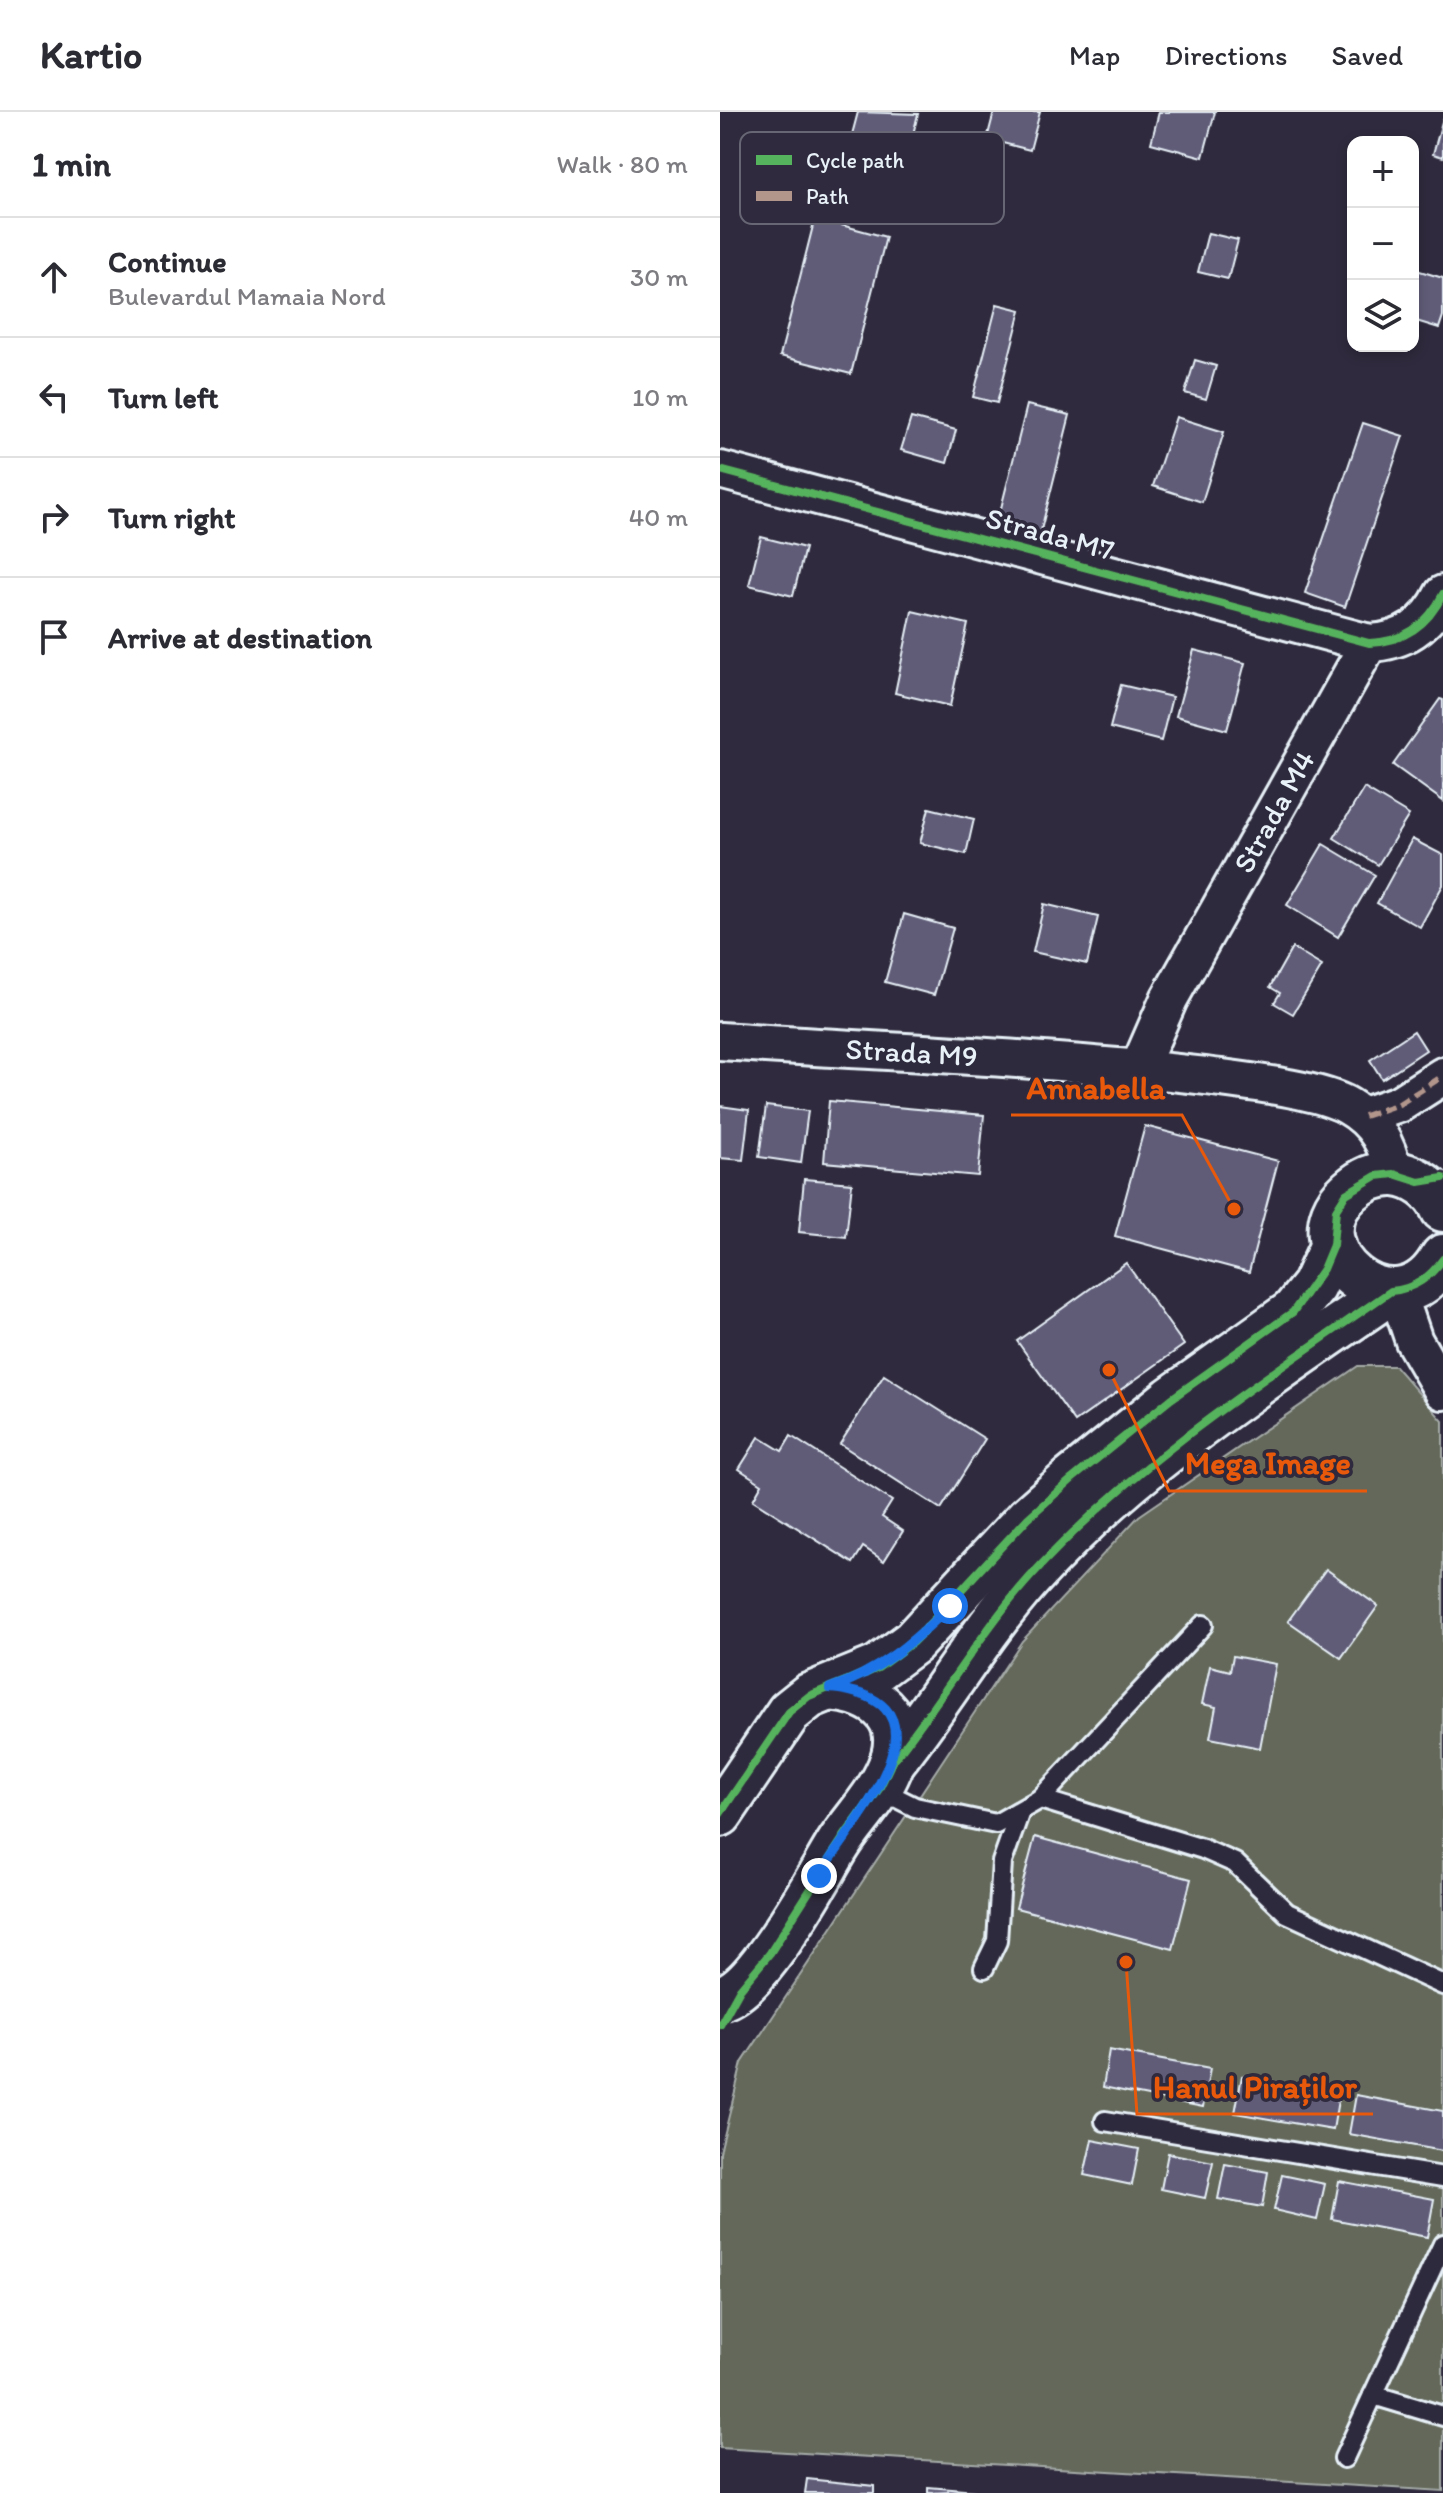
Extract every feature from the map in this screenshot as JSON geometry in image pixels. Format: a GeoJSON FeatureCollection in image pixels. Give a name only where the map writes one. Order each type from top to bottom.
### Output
{"type":"FeatureCollection","features":[{"type":"Feature","properties":{"kind":"main road"},"geometry":{"type":"LineString","coordinates":[[1394,1291],[1375,1290],[1348,1273],[1333,1245],[1332,1227],[1346,1194],[1376,1176],[1425,1186]]}},
{"type":"Feature","properties":{"kind":"main road"},"geometry":{"type":"LineString","coordinates":[[720,1814],[789,1712],[809,1696],[878,1668],[913,1642],[1028,1518],[1072,1479],[1171,1399],[1262,1336],[1305,1299],[1333,1245]]}},
{"type":"Feature","properties":{"kind":"main road"},"geometry":{"type":"LineString","coordinates":[[727,2004],[770,1953],[885,1776],[1028,1579],[1084,1521],[1216,1415],[1394,1291],[1427,1278],[1443,1258]]}},
{"type":"Feature","properties":{"kind":"main road"},"geometry":{"type":"LineString","coordinates":[[830,1688],[871,1697],[884,1707],[893,1725],[885,1776]]}},
{"type":"Feature","properties":{"kind":"street","name":"Strada M7"},"geometry":{"type":"LineString","coordinates":[[720,470],[1369,643]]}},
{"type":"Feature","properties":{"kind":"street"},"geometry":{"type":"LineString","coordinates":[[1369,643],[1389,643],[1408,635],[1423,623],[1443,594]]}},
{"type":"Feature","properties":{"kind":"street","name":"Strada M4"},"geometry":{"type":"LineString","coordinates":[[1139,1068],[1169,999],[1369,643]]}},
{"type":"Feature","properties":{"kind":"street","name":"Strada M9"},"geometry":{"type":"LineString","coordinates":[[720,1041],[1139,1068],[1247,1081],[1345,1104],[1364,1116]]}},
{"type":"Feature","properties":{"kind":"street"},"geometry":{"type":"LineString","coordinates":[[1425,1186],[1388,1149],[1364,1116],[1399,1104],[1443,1076]]}},
{"type":"Feature","properties":{"kind":"street"},"geometry":{"type":"LineString","coordinates":[[1394,1291],[1414,1341],[1443,1391]]}},
{"type":"Feature","properties":{"kind":"lane"},"geometry":{"type":"LineString","coordinates":[[885,1776],[915,1807],[996,1824],[1019,1814],[1040,1799],[1203,1625]]}},
{"type":"Feature","properties":{"kind":"lane"},"geometry":{"type":"LineString","coordinates":[[1040,1799],[1203,1849],[1235,1863],[1287,1913],[1443,1985]]}},
{"type":"Feature","properties":{"kind":"lane"},"geometry":{"type":"LineString","coordinates":[[984,1968],[997,1941],[1002,1862],[1019,1814]]}},
{"type":"Feature","properties":{"kind":"lane"},"geometry":{"type":"LineString","coordinates":[[1105,2121],[1443,2177]]}},
{"type":"Feature","properties":{"kind":"lane"},"geometry":{"type":"LineString","coordinates":[[1344,2458],[1443,2244]]}},
{"type":"Feature","properties":{"kind":"lane"},"geometry":{"type":"LineString","coordinates":[[1373,2395],[1443,2416]]}},
{"type":"Feature","properties":{"kind":"green space"},"geometry":{"type":"Polygon","coordinates":[[[1358,1366],[1395,1366],[1443,1421],[1443,2491],[720,2448],[720,2152],[742,2063],[1022,1641],[1139,1516],[1358,1366]]]}},
{"type":"Feature","properties":{"kind":"building"},"geometry":{"type":"Polygon","coordinates":[[[858,112],[918,114],[914,132],[853,132],[858,112]]]}},
{"type":"Feature","properties":{"kind":"building"},"geometry":{"type":"Polygon","coordinates":[[[994,112],[1040,112],[1030,150],[1004,143],[1004,132],[989,132],[994,112]]]}},
{"type":"Feature","properties":{"kind":"building"},"geometry":{"type":"Polygon","coordinates":[[[1159,112],[1215,112],[1203,157],[1151,143],[1159,112]]]}},
{"type":"Feature","properties":{"kind":"building"},"geometry":{"type":"Polygon","coordinates":[[[1443,118],[1443,157],[1433,154],[1443,118]]]}},
{"type":"Feature","properties":{"kind":"building"},"geometry":{"type":"Polygon","coordinates":[[[813,224],[837,224],[886,237],[851,374],[780,356],[813,224]]]}},
{"type":"Feature","properties":{"kind":"building"},"geometry":{"type":"Polygon","coordinates":[[[1208,233],[1238,240],[1228,279],[1198,272],[1208,233]]]}},
{"type":"Feature","properties":{"kind":"building"},"geometry":{"type":"Polygon","coordinates":[[[1419,271],[1443,278],[1443,316],[1439,328],[1419,322],[1419,271]]]}},
{"type":"Feature","properties":{"kind":"building"},"geometry":{"type":"Polygon","coordinates":[[[997,304],[1021,310],[997,403],[973,397],[997,304]]]}},
{"type":"Feature","properties":{"kind":"building"},"geometry":{"type":"Polygon","coordinates":[[[1195,360],[1216,366],[1206,399],[1185,393],[1195,360]]]}},
{"type":"Feature","properties":{"kind":"building"},"geometry":{"type":"Polygon","coordinates":[[[1027,405],[1070,415],[1040,534],[997,524],[1027,405]]]}},
{"type":"Feature","properties":{"kind":"building"},"geometry":{"type":"Polygon","coordinates":[[[1176,417],[1224,432],[1202,502],[1153,486],[1176,417]]]}},
{"type":"Feature","properties":{"kind":"building"},"geometry":{"type":"Polygon","coordinates":[[[911,418],[956,430],[947,463],[901,450],[911,418]]]}},
{"type":"Feature","properties":{"kind":"building"},"geometry":{"type":"Polygon","coordinates":[[[1363,423],[1403,436],[1345,607],[1305,593],[1363,423]]]}},
{"type":"Feature","properties":{"kind":"building"},"geometry":{"type":"Polygon","coordinates":[[[761,537],[805,548],[793,596],[749,585],[761,537]]]}},
{"type":"Feature","properties":{"kind":"building"},"geometry":{"type":"Polygon","coordinates":[[[912,611],[968,624],[950,706],[895,693],[912,611]]]}},
{"type":"Feature","properties":{"kind":"building"},"geometry":{"type":"Polygon","coordinates":[[[1194,650],[1245,663],[1227,730],[1176,716],[1194,650]]]}},
{"type":"Feature","properties":{"kind":"building"},"geometry":{"type":"Polygon","coordinates":[[[1121,685],[1172,697],[1161,741],[1110,728],[1121,685]]]}},
{"type":"Feature","properties":{"kind":"building"},"geometry":{"type":"Polygon","coordinates":[[[1440,699],[1443,700],[1443,801],[1393,765],[1440,699]]]}},
{"type":"Feature","properties":{"kind":"building"},"geometry":{"type":"Polygon","coordinates":[[[1364,788],[1409,815],[1378,865],[1334,838],[1364,788]]]}},
{"type":"Feature","properties":{"kind":"building"},"geometry":{"type":"Polygon","coordinates":[[[929,808],[974,819],[966,854],[920,843],[929,808]]]}},
{"type":"Feature","properties":{"kind":"building"},"geometry":{"type":"Polygon","coordinates":[[[1412,839],[1443,855],[1443,885],[1420,927],[1377,903],[1412,839]]]}},
{"type":"Feature","properties":{"kind":"building"},"geometry":{"type":"Polygon","coordinates":[[[1323,844],[1375,875],[1338,937],[1287,905],[1323,844]]]}},
{"type":"Feature","properties":{"kind":"building"},"geometry":{"type":"Polygon","coordinates":[[[1044,904],[1098,917],[1087,964],[1033,952],[1044,904]]]}},
{"type":"Feature","properties":{"kind":"building"},"geometry":{"type":"Polygon","coordinates":[[[904,914],[953,928],[934,995],[885,982],[904,914]]]}},
{"type":"Feature","properties":{"kind":"building"},"geometry":{"type":"Polygon","coordinates":[[[1292,948],[1322,966],[1293,1014],[1274,1003],[1280,993],[1270,987],[1292,948]]]}},
{"type":"Feature","properties":{"kind":"building"},"geometry":{"type":"Polygon","coordinates":[[[1414,1031],[1426,1050],[1382,1079],[1370,1060],[1414,1031]]]}},
{"type":"Feature","properties":{"kind":"building"},"geometry":{"type":"Polygon","coordinates":[[[829,1101],[984,1115],[978,1176],[824,1162],[829,1101]]]}},
{"type":"Feature","properties":{"kind":"building"},"geometry":{"type":"Polygon","coordinates":[[[720,1106],[749,1110],[743,1160],[720,1158],[720,1106]]]}},
{"type":"Feature","properties":{"kind":"building"},"geometry":{"type":"Polygon","coordinates":[[[766,1106],[808,1111],[801,1163],[759,1157],[766,1106]]]}},
{"type":"Feature","properties":{"kind":"building"},"geometry":{"type":"Polygon","coordinates":[[[1145,1126],[1278,1161],[1249,1272],[1115,1236],[1145,1126]]]}},
{"type":"Feature","properties":{"kind":"building"},"geometry":{"type":"Polygon","coordinates":[[[804,1179],[852,1183],[846,1237],[799,1232],[804,1179]]]}},
{"type":"Feature","properties":{"kind":"building"},"geometry":{"type":"Polygon","coordinates":[[[1126,1263],[1184,1345],[1075,1422],[1017,1341],[1126,1263]]]}},
{"type":"Feature","properties":{"kind":"building"},"geometry":{"type":"Polygon","coordinates":[[[884,1375],[985,1439],[941,1509],[840,1444],[884,1375]]]}},
{"type":"Feature","properties":{"kind":"building"},"geometry":{"type":"Polygon","coordinates":[[[791,1436],[892,1501],[882,1517],[903,1531],[884,1561],[863,1547],[853,1563],[753,1500],[762,1484],[739,1469],[759,1437],[782,1451],[791,1436]]]}},
{"type":"Feature","properties":{"kind":"building"},"geometry":{"type":"Polygon","coordinates":[[[1326,1569],[1378,1606],[1341,1658],[1288,1621],[1326,1569]]]}},
{"type":"Feature","properties":{"kind":"building"},"geometry":{"type":"Polygon","coordinates":[[[1233,1656],[1276,1664],[1260,1748],[1210,1738],[1216,1707],[1202,1704],[1210,1666],[1230,1671],[1233,1656]]]}},
{"type":"Feature","properties":{"kind":"building"},"geometry":{"type":"Polygon","coordinates":[[[1035,1837],[1191,1879],[1173,1949],[1016,1908],[1035,1837]]]}},
{"type":"Feature","properties":{"kind":"building"},"geometry":{"type":"Polygon","coordinates":[[[1109,2050],[1210,2069],[1203,2107],[1103,2087],[1109,2050]]]}},
{"type":"Feature","properties":{"kind":"building"},"geometry":{"type":"Polygon","coordinates":[[[1242,2076],[1339,2094],[1333,2130],[1235,2113],[1242,2076]]]}},
{"type":"Feature","properties":{"kind":"building"},"geometry":{"type":"Polygon","coordinates":[[[1356,2095],[1443,2111],[1443,2151],[1349,2134],[1356,2095]]]}},
{"type":"Feature","properties":{"kind":"building"},"geometry":{"type":"Polygon","coordinates":[[[1092,2140],[1139,2149],[1132,2185],[1084,2175],[1092,2140]]]}},
{"type":"Feature","properties":{"kind":"building"},"geometry":{"type":"Polygon","coordinates":[[[1168,2153],[1213,2162],[1205,2198],[1161,2189],[1168,2153]]]}},
{"type":"Feature","properties":{"kind":"building"},"geometry":{"type":"Polygon","coordinates":[[[1225,2164],[1268,2172],[1262,2207],[1218,2199],[1225,2164]]]}},
{"type":"Feature","properties":{"kind":"building"},"geometry":{"type":"Polygon","coordinates":[[[1282,2175],[1325,2184],[1317,2220],[1274,2210],[1282,2175]]]}},
{"type":"Feature","properties":{"kind":"building"},"geometry":{"type":"Polygon","coordinates":[[[1339,2181],[1434,2199],[1427,2237],[1332,2219],[1339,2181]]]}},
{"type":"Feature","properties":{"kind":"building"},"geometry":{"type":"Polygon","coordinates":[[[807,2479],[874,2486],[874,2493],[805,2493],[807,2479]]]}},
{"type":"Feature","properties":{"kind":"building"},"geometry":{"type":"Polygon","coordinates":[[[928,2487],[976,2491],[928,2493],[928,2487]]]}},
{"type":"Feature","properties":{"kind":"marked path"},"geometry":{"type":"LineString","coordinates":[[1364,1116],[1399,1104],[1443,1076]]}},
{"type":"Feature","properties":{"kind":"cycle path"},"geometry":{"type":"LineString","coordinates":[[720,470],[1369,643],[1393,639],[1413,630],[1430,615],[1443,594]]}},
{"type":"Feature","properties":{"kind":"cycle path"},"geometry":{"type":"LineString","coordinates":[[720,1814],[789,1712],[809,1696],[878,1668],[913,1642],[1028,1518],[1072,1479],[1171,1399],[1293,1312],[1323,1269],[1333,1245],[1336,1210],[1346,1194],[1376,1176],[1394,1174],[1419,1182],[1443,1178]]}},
{"type":"Feature","properties":{"kind":"cycle path"},"geometry":{"type":"LineString","coordinates":[[720,2025],[740,1989],[770,1953],[845,1835],[879,1789],[892,1762],[1030,1577],[1112,1496],[1202,1424],[1391,1291],[1421,1281],[1443,1259]]}},
{"type":"Feature","properties":{"kind":"place","name":"Annabella"},"geometry":{"type":"Point","coordinates":[1234,1209]}},
{"type":"Feature","properties":{"kind":"place","name":"Mega Image"},"geometry":{"type":"Point","coordinates":[1109,1370]}},
{"type":"Feature","properties":{"kind":"place","name":"Hanul Piraților"},"geometry":{"type":"Point","coordinates":[1126,1962]}},
{"type":"Feature","properties":{"kind":"route"},"geometry":{"type":"LineString","coordinates":[[819,1876],[879,1789],[892,1762],[894,1744],[893,1725],[884,1707],[871,1697],[852,1690],[830,1688],[878,1668],[913,1642],[950,1606]]}}]}
